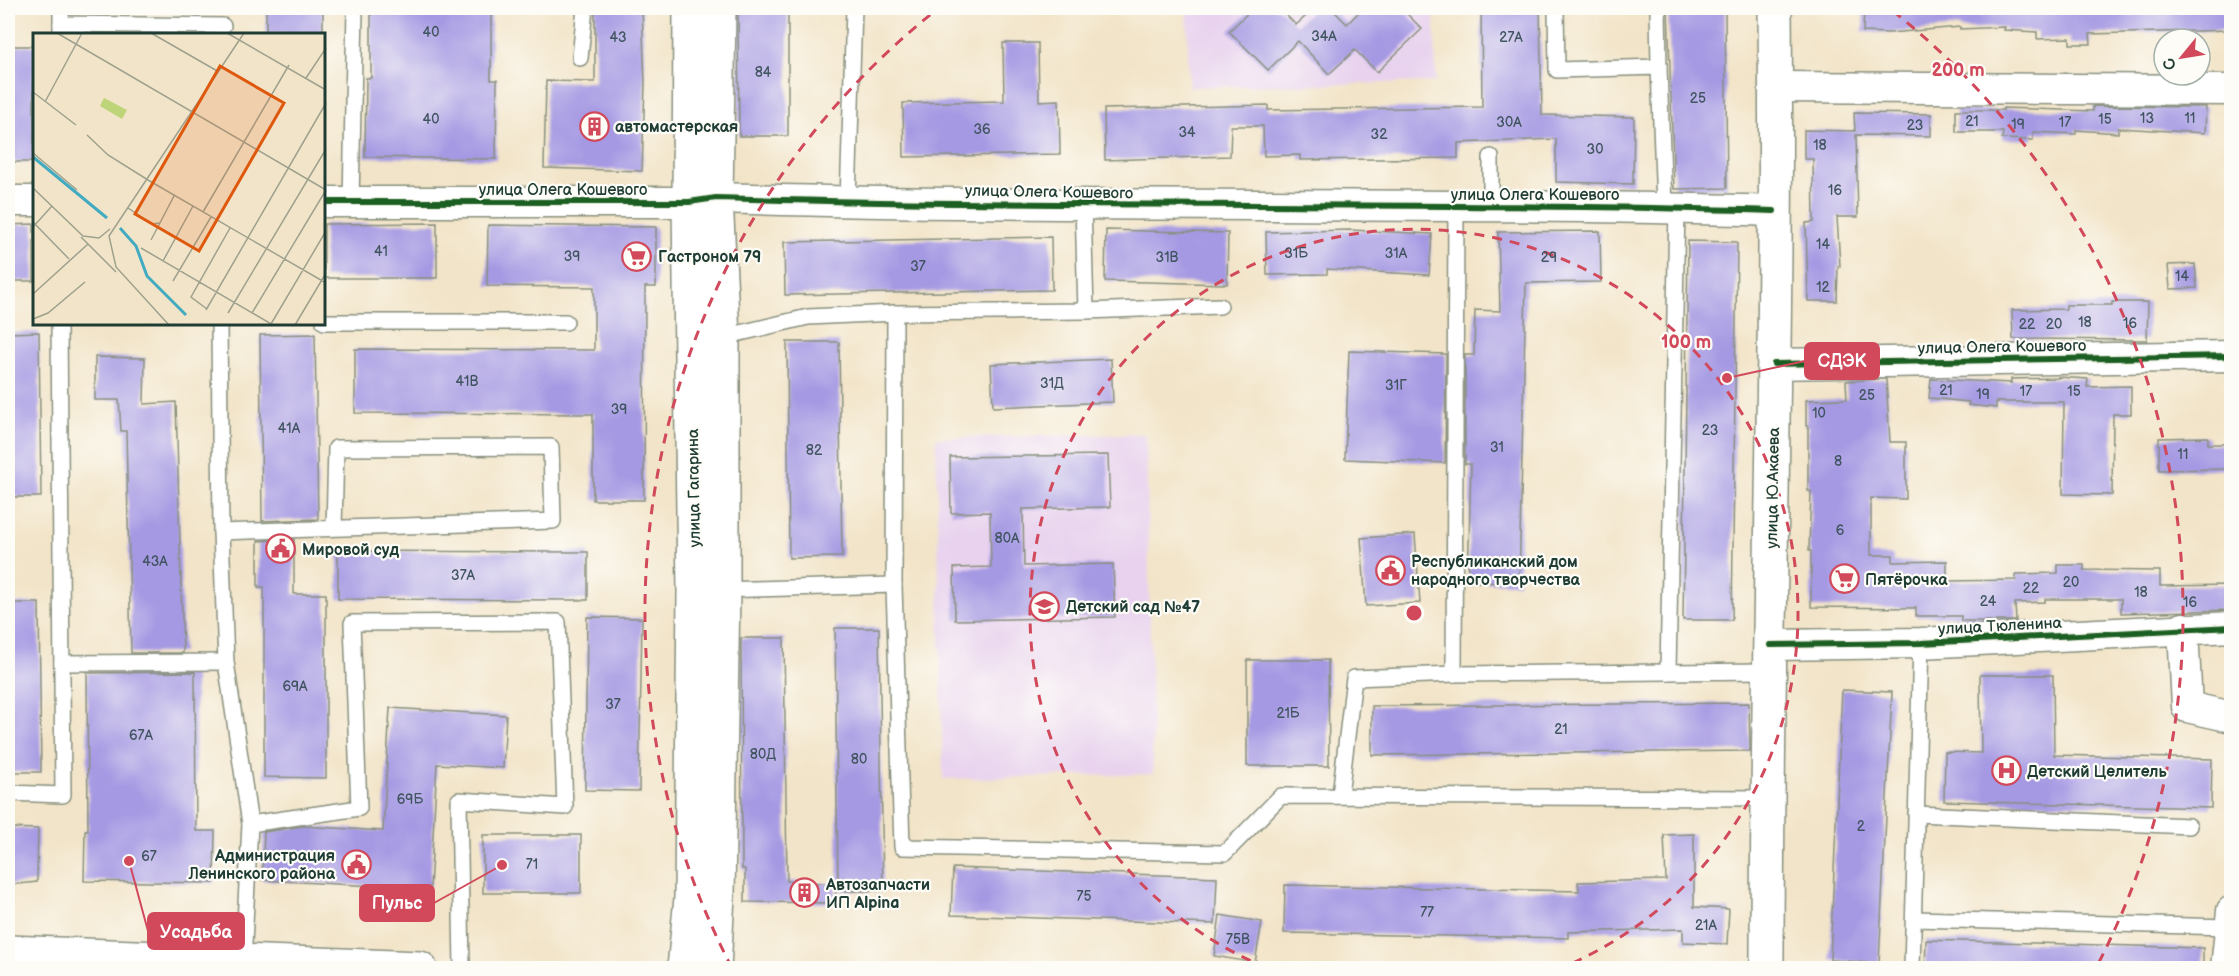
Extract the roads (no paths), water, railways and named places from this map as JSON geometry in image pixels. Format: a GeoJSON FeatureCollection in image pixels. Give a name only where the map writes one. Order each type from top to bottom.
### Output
{"type":"FeatureCollection","features":[{"type":"Feature","properties":{"kind":"main road","name":"улица Гагарина"},"geometry":{"type":"LineString","coordinates":[[684,969],[691,898],[723,337],[703,200],[690,8]]}},
{"type":"Feature","properties":{"kind":"main road","name":"улица Гагарина"},"geometry":{"type":"LineString","coordinates":[[714,969],[718,885],[709,591],[691,348],[719,8]]}},
{"type":"Feature","properties":{"kind":"main road","name":"улица Ю.Акаева"},"geometry":{"type":"LineString","coordinates":[[1767,969],[1767,798],[1774,364],[1775,8]]}},
{"type":"Feature","properties":{"kind":"main road"},"geometry":{"type":"LineString","coordinates":[[8,952],[74,962],[420,969]]}},
{"type":"Feature","properties":{"kind":"street"},"geometry":{"type":"LineString","coordinates":[[1776,87],[2232,90]]}},
{"type":"Feature","properties":{"kind":"street","name":"улица Олега Кошевого"},"geometry":{"type":"LineString","coordinates":[[338,202],[703,200],[1083,206],[1671,208],[1774,211]]}},
{"type":"Feature","properties":{"kind":"street"},"geometry":{"type":"LineString","coordinates":[[8,201],[33,201]]}},
{"type":"Feature","properties":{"kind":"street","name":"улица Олега Кошевого"},"geometry":{"type":"LineString","coordinates":[[1774,364],[2232,356]]}},
{"type":"Feature","properties":{"kind":"street","name":"улица Тюленина"},"geometry":{"type":"LineString","coordinates":[[1769,658],[1921,643],[2232,627]]}},
{"type":"Feature","properties":{"kind":"street"},"geometry":{"type":"LineString","coordinates":[[2183,628],[2187,707],[2232,717]]}},
{"type":"Feature","properties":{"kind":"street"},"geometry":{"type":"LineString","coordinates":[[2226,969],[2230,919]]}},
{"type":"Feature","properties":{"kind":"lane"},"geometry":{"type":"LineString","coordinates":[[61,8],[61,29],[223,26]]}},
{"type":"Feature","properties":{"kind":"lane"},"geometry":{"type":"LineString","coordinates":[[338,202],[355,8]]}},
{"type":"Feature","properties":{"kind":"lane"},"geometry":{"type":"LineString","coordinates":[[580,58],[585,8]]}},
{"type":"Feature","properties":{"kind":"lane"},"geometry":{"type":"LineString","coordinates":[[848,202],[854,8]]}},
{"type":"Feature","properties":{"kind":"lane"},"geometry":{"type":"LineString","coordinates":[[1556,8],[1557,70],[1659,67]]}},
{"type":"Feature","properties":{"kind":"lane"},"geometry":{"type":"LineString","coordinates":[[1658,8],[1659,67],[1671,208],[1668,672]]}},
{"type":"Feature","properties":{"kind":"lane"},"geometry":{"type":"LineString","coordinates":[[1491,157],[1491,207]]}},
{"type":"Feature","properties":{"kind":"lane"},"geometry":{"type":"LineString","coordinates":[[1083,206],[1086,310]]}},
{"type":"Feature","properties":{"kind":"lane"},"geometry":{"type":"LineString","coordinates":[[1454,674],[1456,207]]}},
{"type":"Feature","properties":{"kind":"lane"},"geometry":{"type":"LineString","coordinates":[[691,348],[723,337],[808,317],[1220,306]]}},
{"type":"Feature","properties":{"kind":"lane"},"geometry":{"type":"LineString","coordinates":[[895,313],[894,585],[902,847],[1225,853],[1281,796],[1767,798]]}},
{"type":"Feature","properties":{"kind":"lane"},"geometry":{"type":"LineString","coordinates":[[326,322],[566,322]]}},
{"type":"Feature","properties":{"kind":"lane"},"geometry":{"type":"LineString","coordinates":[[8,793],[63,795],[59,326]]}},
{"type":"Feature","properties":{"kind":"lane"},"geometry":{"type":"LineString","coordinates":[[219,326],[221,532],[226,662],[250,824],[243,966]]}},
{"type":"Feature","properties":{"kind":"lane"},"geometry":{"type":"LineString","coordinates":[[221,532],[553,521],[551,447],[336,448],[334,528]]}},
{"type":"Feature","properties":{"kind":"lane"},"geometry":{"type":"LineString","coordinates":[[709,591],[894,585]]}},
{"type":"Feature","properties":{"kind":"lane"},"geometry":{"type":"LineString","coordinates":[[250,824],[359,808],[352,623],[558,622],[565,807],[459,800],[462,969]]}},
{"type":"Feature","properties":{"kind":"lane"},"geometry":{"type":"LineString","coordinates":[[1912,969],[1921,643]]}},
{"type":"Feature","properties":{"kind":"lane"},"geometry":{"type":"LineString","coordinates":[[1340,795],[1354,678],[1454,674],[1668,672],[1769,658]]}},
{"type":"Feature","properties":{"kind":"lane"},"geometry":{"type":"LineString","coordinates":[[62,663],[226,662]]}},
{"type":"Feature","properties":{"kind":"lane"},"geometry":{"type":"LineString","coordinates":[[1916,814],[2189,826]]}},
{"type":"Feature","properties":{"kind":"lane"},"geometry":{"type":"LineString","coordinates":[[1914,919],[2230,919]]}},
{"type":"Feature","properties":{"kind":"place","name":"автомастерская"},"geometry":{"type":"Point","coordinates":[594,126]}},
{"type":"Feature","properties":{"kind":"place","name":"Гастроном 79"},"geometry":{"type":"Point","coordinates":[637,256]}},
{"type":"Feature","properties":{"kind":"place","name":"СДЭК"},"geometry":{"type":"Point","coordinates":[1727,378]}},
{"type":"Feature","properties":{"kind":"place","name":"Мировой суд"},"geometry":{"type":"Point","coordinates":[281,549]}},
{"type":"Feature","properties":{"kind":"place","name":"Республиканский дом народного творчества"},"geometry":{"type":"Point","coordinates":[1390,570]}},
{"type":"Feature","properties":{"kind":"place","name":"Пятёрочка"},"geometry":{"type":"Point","coordinates":[1844,579]}},
{"type":"Feature","properties":{"kind":"place","name":"Детский сад №47"},"geometry":{"type":"Point","coordinates":[1045,606]}},
{"type":"Feature","properties":{"kind":"place","name":"Детский Целитель"},"geometry":{"type":"Point","coordinates":[2006,771]}},
{"type":"Feature","properties":{"kind":"place","name":"Усадьба"},"geometry":{"type":"Point","coordinates":[129,861]}},
{"type":"Feature","properties":{"kind":"place","name":"Администрация Ленинского района"},"geometry":{"type":"Point","coordinates":[356,864]}},
{"type":"Feature","properties":{"kind":"place","name":"Пульс"},"geometry":{"type":"Point","coordinates":[502,865]}},
{"type":"Feature","properties":{"kind":"place","name":"Автозапчасти ИП Alpina"},"geometry":{"type":"Point","coordinates":[805,893]}}]}
